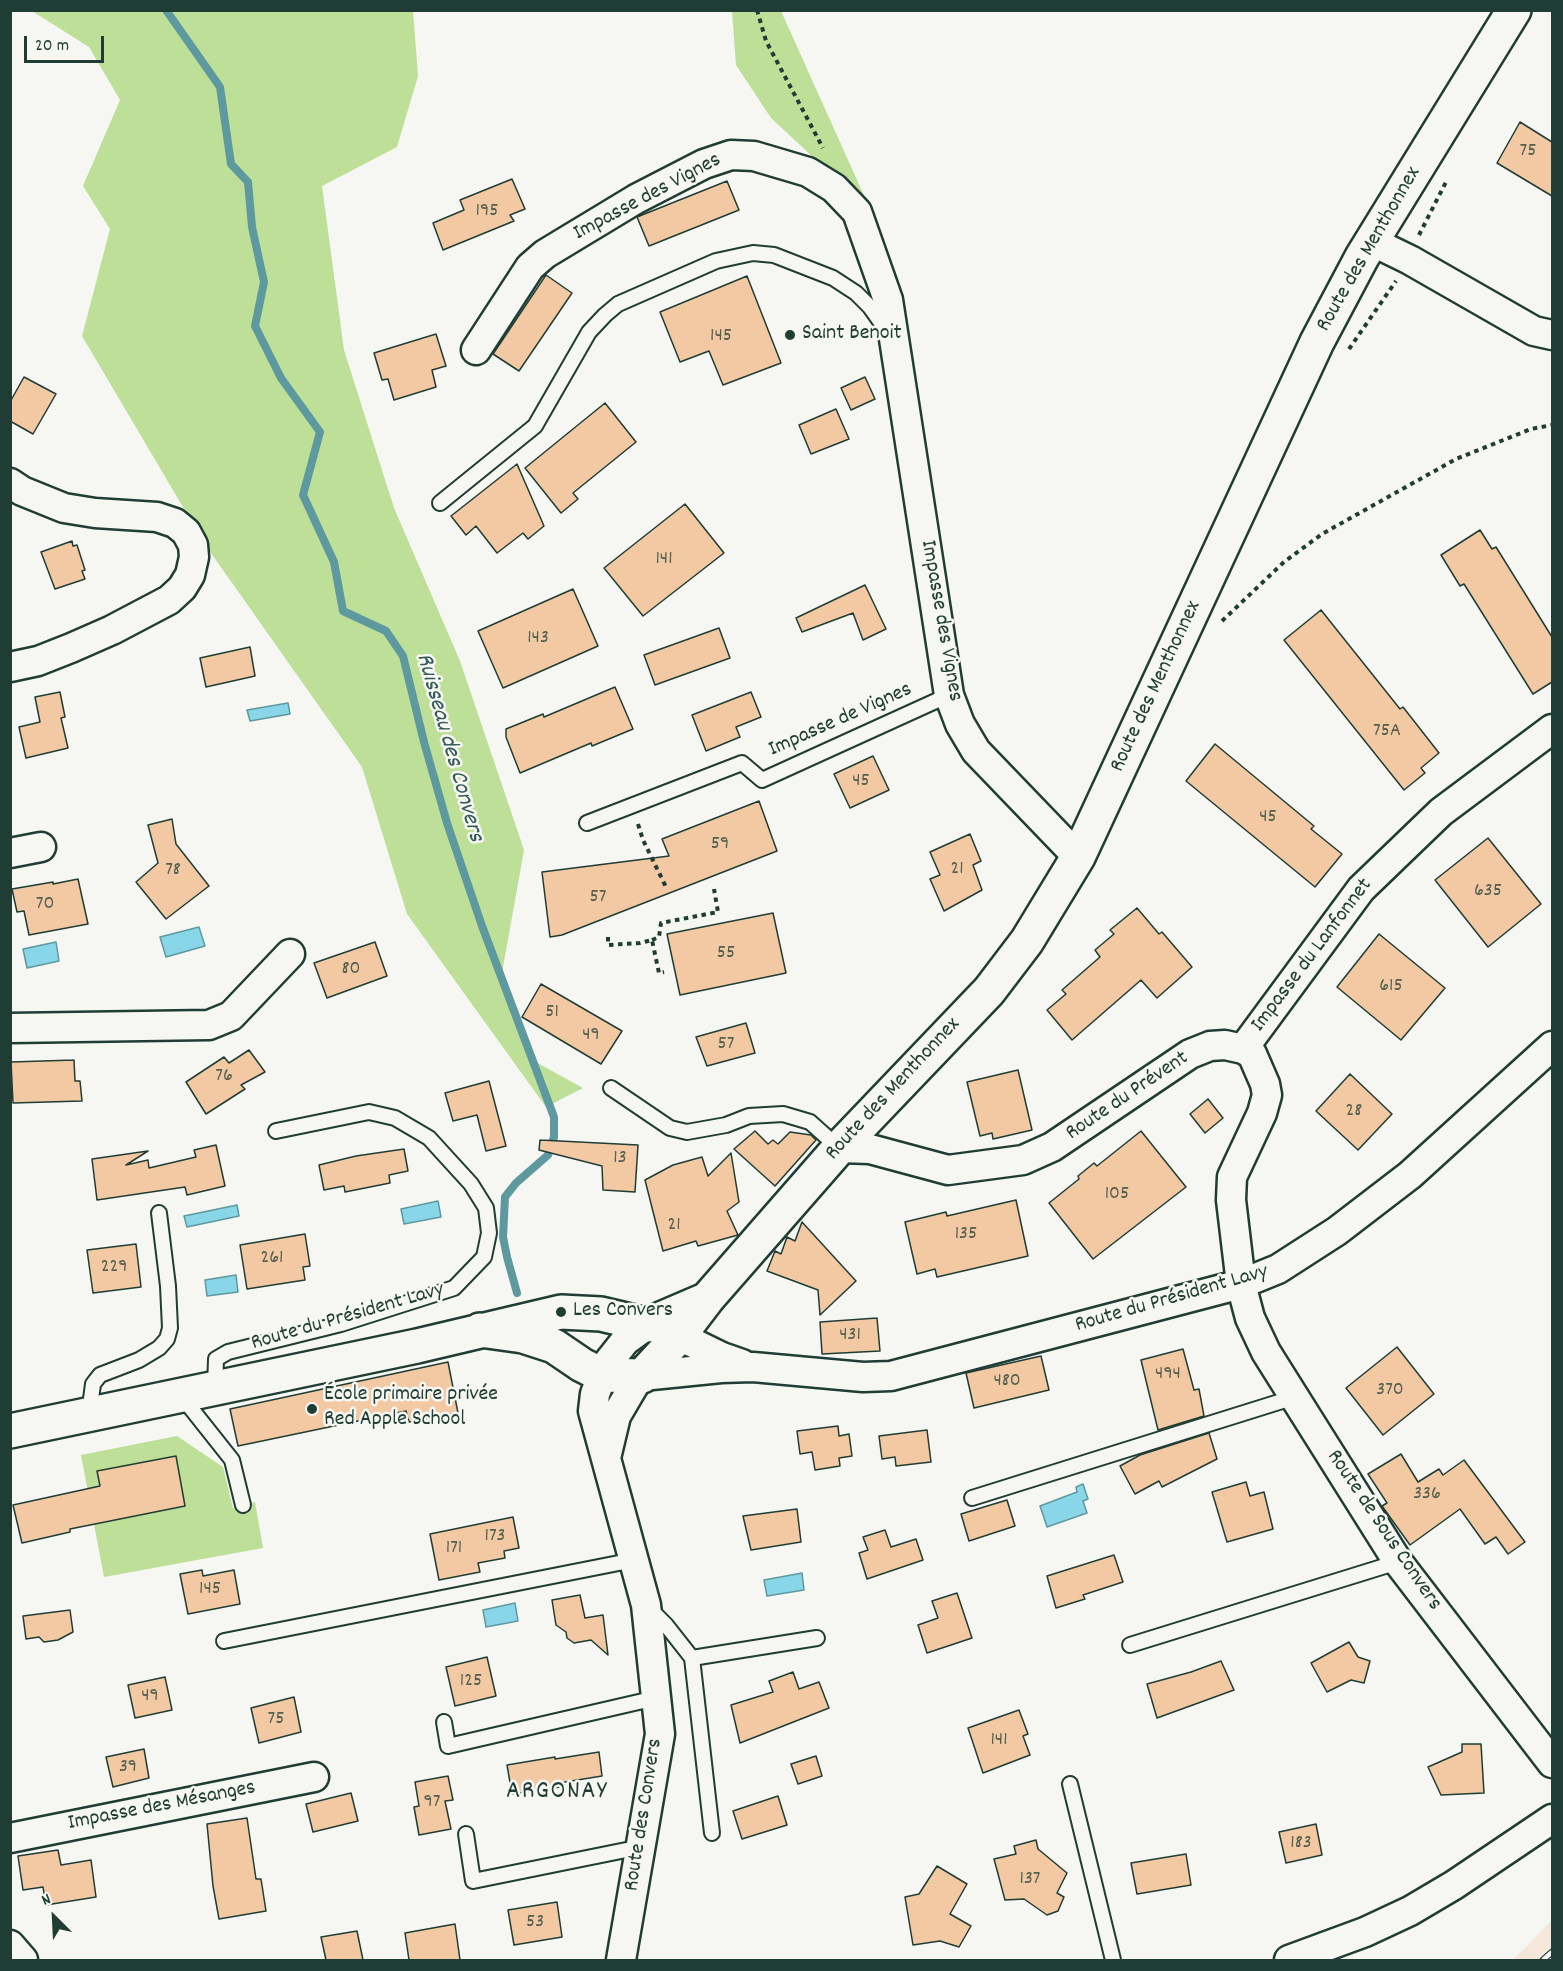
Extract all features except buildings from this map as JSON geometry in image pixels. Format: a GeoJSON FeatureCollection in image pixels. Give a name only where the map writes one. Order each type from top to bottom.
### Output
{"type":"FeatureCollection","features":[{"type":"Feature","properties":{"kind":"street","name":"Route des Menthonnex"},"geometry":{"type":"LineString","coordinates":[[642,1376],[679,1336],[708,1299],[839,1148],[988,991],[1027,941],[1078,857],[1317,342],[1371,241],[1514,10]]}},
{"type":"Feature","properties":{"kind":"street","name":"Impasse des Vignes"},"geometry":{"type":"LineString","coordinates":[[476,350],[530,267],[545,254],[636,199],[705,164],[731,154],[754,156],[807,172],[834,188],[857,212],[888,300],[949,695],[960,724],[976,751],[1078,857]]}},
{"type":"Feature","properties":{"kind":"street"},"geometry":{"type":"LineString","coordinates":[[1371,241],[1410,260],[1534,331],[1552,335]]}},
{"type":"Feature","properties":{"kind":"street"},"geometry":{"type":"LineString","coordinates":[[10,483],[22,491],[64,508],[95,513],[157,517],[175,524],[186,532],[193,545],[194,557],[190,575],[182,588],[169,600],[112,630],[71,648],[38,661],[10,667]]}},
{"type":"Feature","properties":{"kind":"street","name":"Impasse du Lanfonnet"},"geometry":{"type":"LineString","coordinates":[[1243,1049],[1361,889],[1441,812],[1552,729]]}},
{"type":"Feature","properties":{"kind":"street"},"geometry":{"type":"LineString","coordinates":[[10,853],[41,848]]}},
{"type":"Feature","properties":{"kind":"street"},"geometry":{"type":"LineString","coordinates":[[10,1028],[209,1025],[231,1016],[290,954]]}},
{"type":"Feature","properties":{"kind":"street","name":"Route du Prévent"},"geometry":{"type":"LineString","coordinates":[[839,1148],[870,1149],[948,1170],[1023,1160],[1052,1147],[1190,1054],[1210,1046],[1225,1045],[1243,1049]]}},
{"type":"Feature","properties":{"kind":"street","name":"Route du Président Lavy"},"geometry":{"type":"LineString","coordinates":[[480,1330],[523,1336],[554,1346],[602,1375],[642,1376],[753,1367],[863,1377],[891,1376],[1241,1284],[1278,1269],[1337,1231],[1410,1175],[1552,1046]]}},
{"type":"Feature","properties":{"kind":"street"},"geometry":{"type":"LineString","coordinates":[[1241,1284],[1231,1200],[1232,1177],[1262,1113],[1267,1095],[1265,1084],[1252,1054],[1243,1049]]}},
{"type":"Feature","properties":{"kind":"street","name":"Route de Sous Convers"},"geometry":{"type":"LineString","coordinates":[[1241,1284],[1250,1318],[1262,1344],[1398,1562],[1552,1762]]}},
{"type":"Feature","properties":{"kind":"street","name":"Route des Menthonnex"},"geometry":{"type":"LineString","coordinates":[[647,1325],[708,1299]]}},
{"type":"Feature","properties":{"kind":"street","name":"Route du Président Lavy"},"geometry":{"type":"LineString","coordinates":[[10,1431],[417,1346],[561,1312],[601,1314],[647,1325],[679,1336],[722,1357],[753,1367]]}},
{"type":"Feature","properties":{"kind":"street","name":"Route des Convers"},"geometry":{"type":"LineString","coordinates":[[621,1960],[660,1734],[646,1605],[593,1411],[595,1394],[606,1365],[625,1341],[647,1325]]}},
{"type":"Feature","properties":{"kind":"street","name":"Route des Convers"},"geometry":{"type":"LineString","coordinates":[[606,1458],[616,1416],[642,1376]]}},
{"type":"Feature","properties":{"kind":"street","name":"Impasse des Mésanges"},"geometry":{"type":"LineString","coordinates":[[10,1838],[314,1777]]}},
{"type":"Feature","properties":{"kind":"street"},"geometry":{"type":"LineString","coordinates":[[1289,1960],[1365,1932],[1410,1911],[1454,1885],[1552,1819]]}},
{"type":"Feature","properties":{"kind":"street"},"geometry":{"type":"LineString","coordinates":[[10,1945],[23,1960]]}},
{"type":"Feature","properties":{"kind":"lane","name":"Impasse des Vignes"},"geometry":{"type":"LineString","coordinates":[[440,503],[535,426],[589,332],[605,315],[618,304],[716,261],[753,254],[774,255],[833,278],[856,293],[870,306],[895,342]]}},
{"type":"Feature","properties":{"kind":"lane","name":"Impasse de Vignes"},"geometry":{"type":"LineString","coordinates":[[587,823],[742,763],[762,780],[949,695]]}},
{"type":"Feature","properties":{"kind":"lane"},"geometry":{"type":"LineString","coordinates":[[611,1089],[670,1128],[687,1132],[726,1125],[749,1116],[783,1114],[810,1122],[839,1148]]}},
{"type":"Feature","properties":{"kind":"lane","name":"Route du Président Lavy"},"geometry":{"type":"LineString","coordinates":[[214,1388],[216,1359],[228,1352],[341,1324],[454,1288],[484,1257],[489,1233],[486,1208],[471,1184],[429,1138],[395,1118],[369,1112],[276,1131]]}},
{"type":"Feature","properties":{"kind":"lane"},"geometry":{"type":"LineString","coordinates":[[92,1414],[93,1384],[100,1376],[140,1360],[159,1348],[167,1339],[170,1328],[169,1294],[159,1213]]}},
{"type":"Feature","properties":{"kind":"lane"},"geometry":{"type":"LineString","coordinates":[[181,1395],[232,1460],[243,1505]]}},
{"type":"Feature","properties":{"kind":"lane"},"geometry":{"type":"LineString","coordinates":[[972,1498],[1296,1397]]}},
{"type":"Feature","properties":{"kind":"lane"},"geometry":{"type":"LineString","coordinates":[[224,1641],[634,1560]]}},
{"type":"Feature","properties":{"kind":"lane"},"geometry":{"type":"LineString","coordinates":[[1130,1645],[1398,1562]]}},
{"type":"Feature","properties":{"kind":"lane"},"geometry":{"type":"LineString","coordinates":[[646,1605],[666,1625],[692,1658],[712,1833]]}},
{"type":"Feature","properties":{"kind":"lane"},"geometry":{"type":"LineString","coordinates":[[692,1658],[817,1638]]}},
{"type":"Feature","properties":{"kind":"lane"},"geometry":{"type":"LineString","coordinates":[[444,1722],[448,1746],[656,1698]]}},
{"type":"Feature","properties":{"kind":"lane"},"geometry":{"type":"LineString","coordinates":[[1070,1784],[1113,1960]]}},
{"type":"Feature","properties":{"kind":"lane"},"geometry":{"type":"LineString","coordinates":[[466,1834],[473,1881],[641,1847]]}},
{"type":"Feature","properties":{"kind":"path"},"geometry":{"type":"LineString","coordinates":[[757,10],[766,41],[825,152]]}},
{"type":"Feature","properties":{"kind":"path"},"geometry":{"type":"LineString","coordinates":[[1345,355],[1410,260],[1420,233],[1450,174]]}},
{"type":"Feature","properties":{"kind":"path"},"geometry":{"type":"LineString","coordinates":[[1220,623],[1284,562],[1323,534],[1456,459],[1531,429],[1552,425]]}},
{"type":"Feature","properties":{"kind":"path"},"geometry":{"type":"LineString","coordinates":[[632,806],[643,840],[666,886]]}},
{"type":"Feature","properties":{"kind":"path"},"geometry":{"type":"LineString","coordinates":[[608,937],[608,945],[640,943],[659,937],[662,923],[718,912],[714,889]]}},
{"type":"Feature","properties":{"kind":"path"},"geometry":{"type":"LineString","coordinates":[[652,940],[659,973],[664,972]]}},
{"type":"Feature","properties":{"kind":"shaded area"},"geometry":{"type":"Polygon","coordinates":[[[1552,1920],[1552,1960],[1513,1960],[1552,1920]]]}},
{"type":"Feature","properties":{"kind":"green space"},"geometry":{"type":"Polygon","coordinates":[[[32,11],[413,11],[418,76],[397,147],[322,186],[344,350],[394,508],[460,661],[524,850],[502,973],[532,1060],[583,1088],[546,1107],[407,914],[362,767],[206,546],[82,336],[110,229],[83,186],[120,100],[89,47],[32,11]]]}},
{"type":"Feature","properties":{"kind":"green space"},"geometry":{"type":"Polygon","coordinates":[[[732,11],[781,11],[871,211],[771,118],[736,65],[732,11]]]}},
{"type":"Feature","properties":{"kind":"green space"},"geometry":{"type":"Polygon","coordinates":[[[177,1436],[223,1467],[233,1508],[255,1502],[263,1548],[104,1577],[81,1455],[177,1436]]]}},
{"type":"Feature","properties":{"kind":"water"},"geometry":{"type":"Polygon","coordinates":[[[288,703],[290,714],[250,721],[247,710],[288,703]]]}},
{"type":"Feature","properties":{"kind":"water"},"geometry":{"type":"Polygon","coordinates":[[[199,927],[205,946],[166,957],[160,937],[199,927]]]}},
{"type":"Feature","properties":{"kind":"water"},"geometry":{"type":"Polygon","coordinates":[[[56,942],[59,961],[27,968],[23,949],[56,942]]]}},
{"type":"Feature","properties":{"kind":"water"},"geometry":{"type":"Polygon","coordinates":[[[438,1201],[441,1217],[404,1224],[401,1209],[438,1201]]]}},
{"type":"Feature","properties":{"kind":"water"},"geometry":{"type":"Polygon","coordinates":[[[237,1205],[239,1216],[187,1227],[184,1216],[237,1205]]]}},
{"type":"Feature","properties":{"kind":"water"},"geometry":{"type":"Polygon","coordinates":[[[236,1275],[238,1292],[207,1296],[205,1280],[236,1275]]]}},
{"type":"Feature","properties":{"kind":"water"},"geometry":{"type":"Polygon","coordinates":[[[1083,1484],[1088,1499],[1083,1501],[1087,1513],[1047,1527],[1040,1506],[1077,1492],[1076,1487],[1083,1484]]]}},
{"type":"Feature","properties":{"kind":"water"},"geometry":{"type":"Polygon","coordinates":[[[802,1573],[804,1590],[767,1596],[764,1580],[802,1573]]]}},
{"type":"Feature","properties":{"kind":"water"},"geometry":{"type":"Polygon","coordinates":[[[515,1603],[518,1621],[486,1627],[483,1610],[515,1603]]]}},
{"type":"Feature","properties":{"kind":"waterway","name":"Ruisseau des Convers"},"geometry":{"type":"LineString","coordinates":[[166,10],[220,87],[231,164],[248,182],[252,227],[264,282],[255,326],[281,378],[320,432],[303,495],[334,562],[343,611],[386,631],[403,656],[447,823],[482,926],[554,1117],[554,1137],[548,1155],[516,1183],[505,1197],[503,1237],[517,1293]]}},
{"type":"Feature","properties":{"kind":"railway"},"geometry":{"type":"LineString","coordinates":[[1543,1960],[1552,1952]]}},
{"type":"Feature","properties":{"kind":"place","name":"Saint Benoit"},"geometry":{"type":"Point","coordinates":[790,335]}},
{"type":"Feature","properties":{"kind":"place","name":"Les Convers"},"geometry":{"type":"Point","coordinates":[561,1312]}},
{"type":"Feature","properties":{"kind":"place","name":"École primaire privée Red Apple School"},"geometry":{"type":"Point","coordinates":[312,1409]}},
{"type":"Feature","properties":{"kind":"district","name":"ARGONAY"},"geometry":{"type":"Point","coordinates":[557,1793]}}]}
